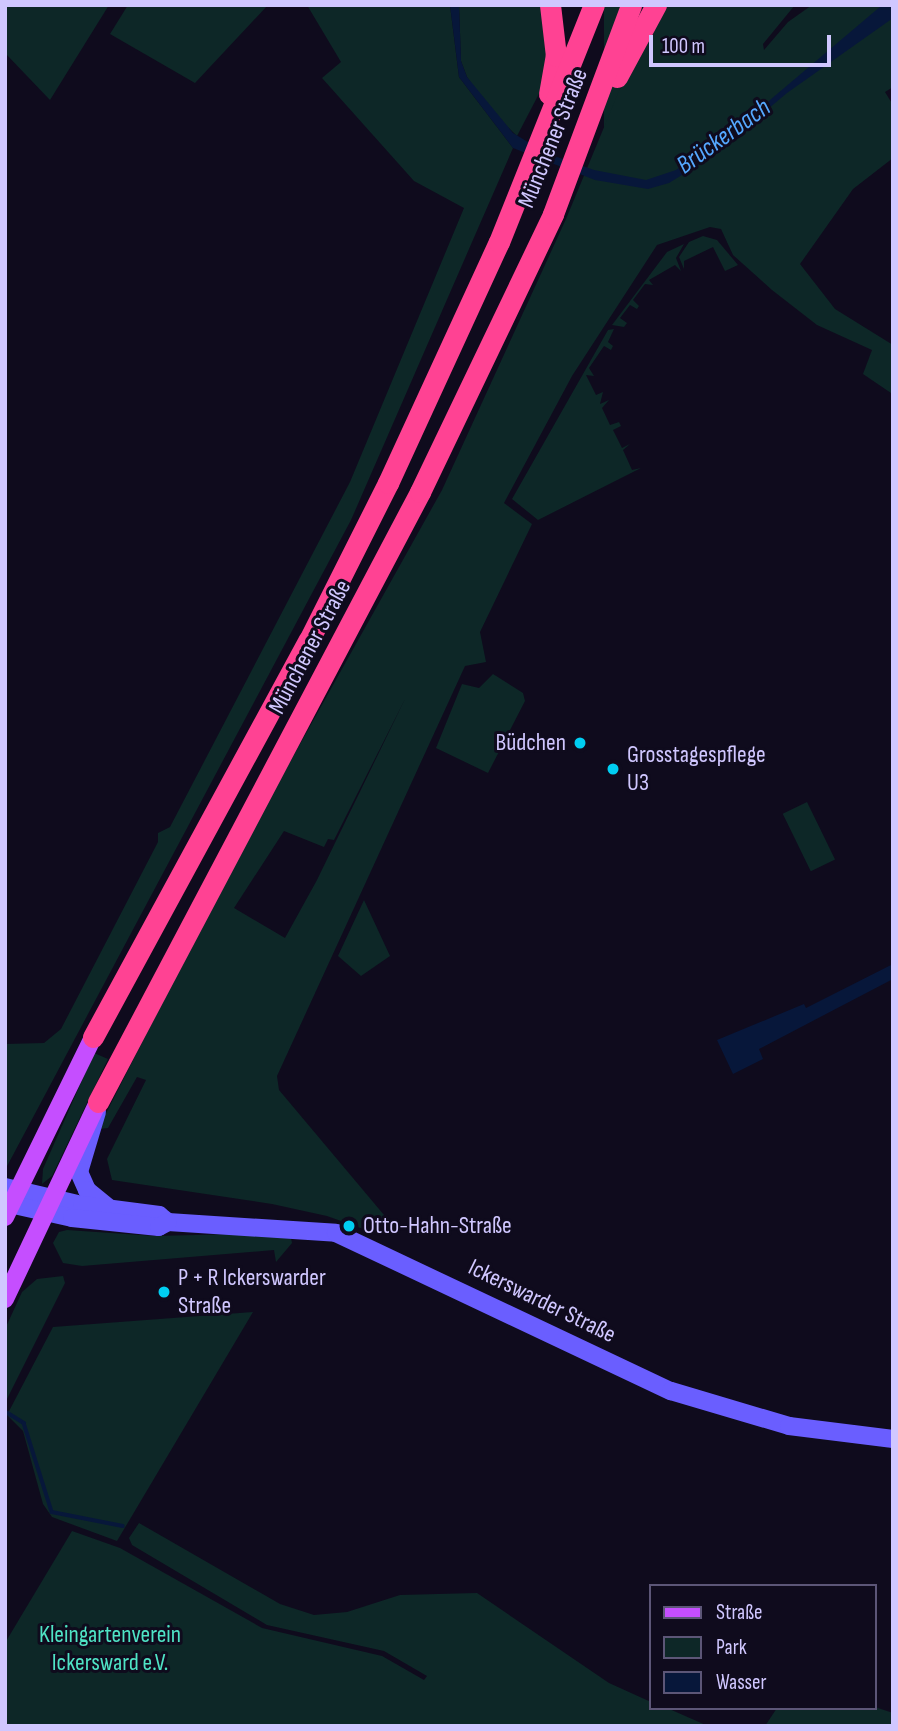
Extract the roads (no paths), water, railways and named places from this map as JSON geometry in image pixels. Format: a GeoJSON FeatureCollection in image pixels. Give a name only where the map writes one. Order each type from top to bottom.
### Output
{"type":"FeatureCollection","features":[{"type":"Feature","properties":{"kind":"highway"},"geometry":{"type":"LineString","coordinates":[[544,119],[556,56],[550,5]]}},
{"type":"Feature","properties":{"kind":"highway","name":"Münchener Straße"},"geometry":{"type":"LineString","coordinates":[[93,1037],[309,640],[382,495],[527,174],[544,119],[594,5]]}},
{"type":"Feature","properties":{"kind":"highway","name":"Münchener Straße"},"geometry":{"type":"LineString","coordinates":[[98,1102],[355,620],[553,214],[593,115],[631,5]]}},
{"type":"Feature","properties":{"kind":"highway"},"geometry":{"type":"LineString","coordinates":[[593,115],[656,5]]}},
{"type":"Feature","properties":{"kind":"main road","name":"Münchener Straße"},"geometry":{"type":"LineString","coordinates":[[9,1200],[93,1037]]}},
{"type":"Feature","properties":{"kind":"main road","name":"Münchener Straße"},"geometry":{"type":"LineString","coordinates":[[5,1299],[98,1102]]}},
{"type":"Feature","properties":{"kind":"main road"},"geometry":{"type":"LineString","coordinates":[[98,1102],[97,1121],[79,1172],[87,1190],[109,1209]]}},
{"type":"Feature","properties":{"kind":"main road","name":"Ickerswarder Straße"},"geometry":{"type":"LineString","coordinates":[[9,1200],[159,1215],[168,1222]]}},
{"type":"Feature","properties":{"kind":"main road","name":"Ickerswarder Straße"},"geometry":{"type":"LineString","coordinates":[[48,1205],[159,1227],[168,1222],[336,1233],[671,1391],[789,1426],[893,1439]]}},
{"type":"Feature","properties":{"kind":"water","name":"Brückerbach"},"geometry":{"type":"Polygon","coordinates":[[[450,5],[459,5],[461,61],[467,77],[513,133],[546,153],[594,170],[646,180],[676,170],[737,128],[881,6],[893,5],[893,18],[787,93],[711,157],[669,183],[648,189],[595,180],[513,148],[459,77],[450,5]]]}},
{"type":"Feature","properties":{"kind":"water"},"geometry":{"type":"Polygon","coordinates":[[[893,964],[893,979],[759,1049],[763,1059],[733,1074],[717,1040],[804,1004],[806,1008],[893,964]]]}},
{"type":"Feature","properties":{"kind":"waterway"},"geometry":{"type":"LineString","coordinates":[[8,1413],[24,1423],[52,1512],[123,1526]]}},
{"type":"Feature","properties":{"kind":"place","name":"Büdchen"},"geometry":{"type":"Point","coordinates":[580,743]}},
{"type":"Feature","properties":{"kind":"place","name":"Grosstagespflege U3"},"geometry":{"type":"Point","coordinates":[613,769]}},
{"type":"Feature","properties":{"kind":"place","name":"Otto-Hahn-Straße"},"geometry":{"type":"Point","coordinates":[349,1226]}},
{"type":"Feature","properties":{"kind":"place","name":"P + R Ickerswarder Straße"},"geometry":{"type":"Point","coordinates":[164,1292]}},
{"type":"Feature","properties":{"kind":"park label","name":"Kleingartenverein Ickersward e.V."},"geometry":{"type":"Point","coordinates":[110,1649]}}]}
